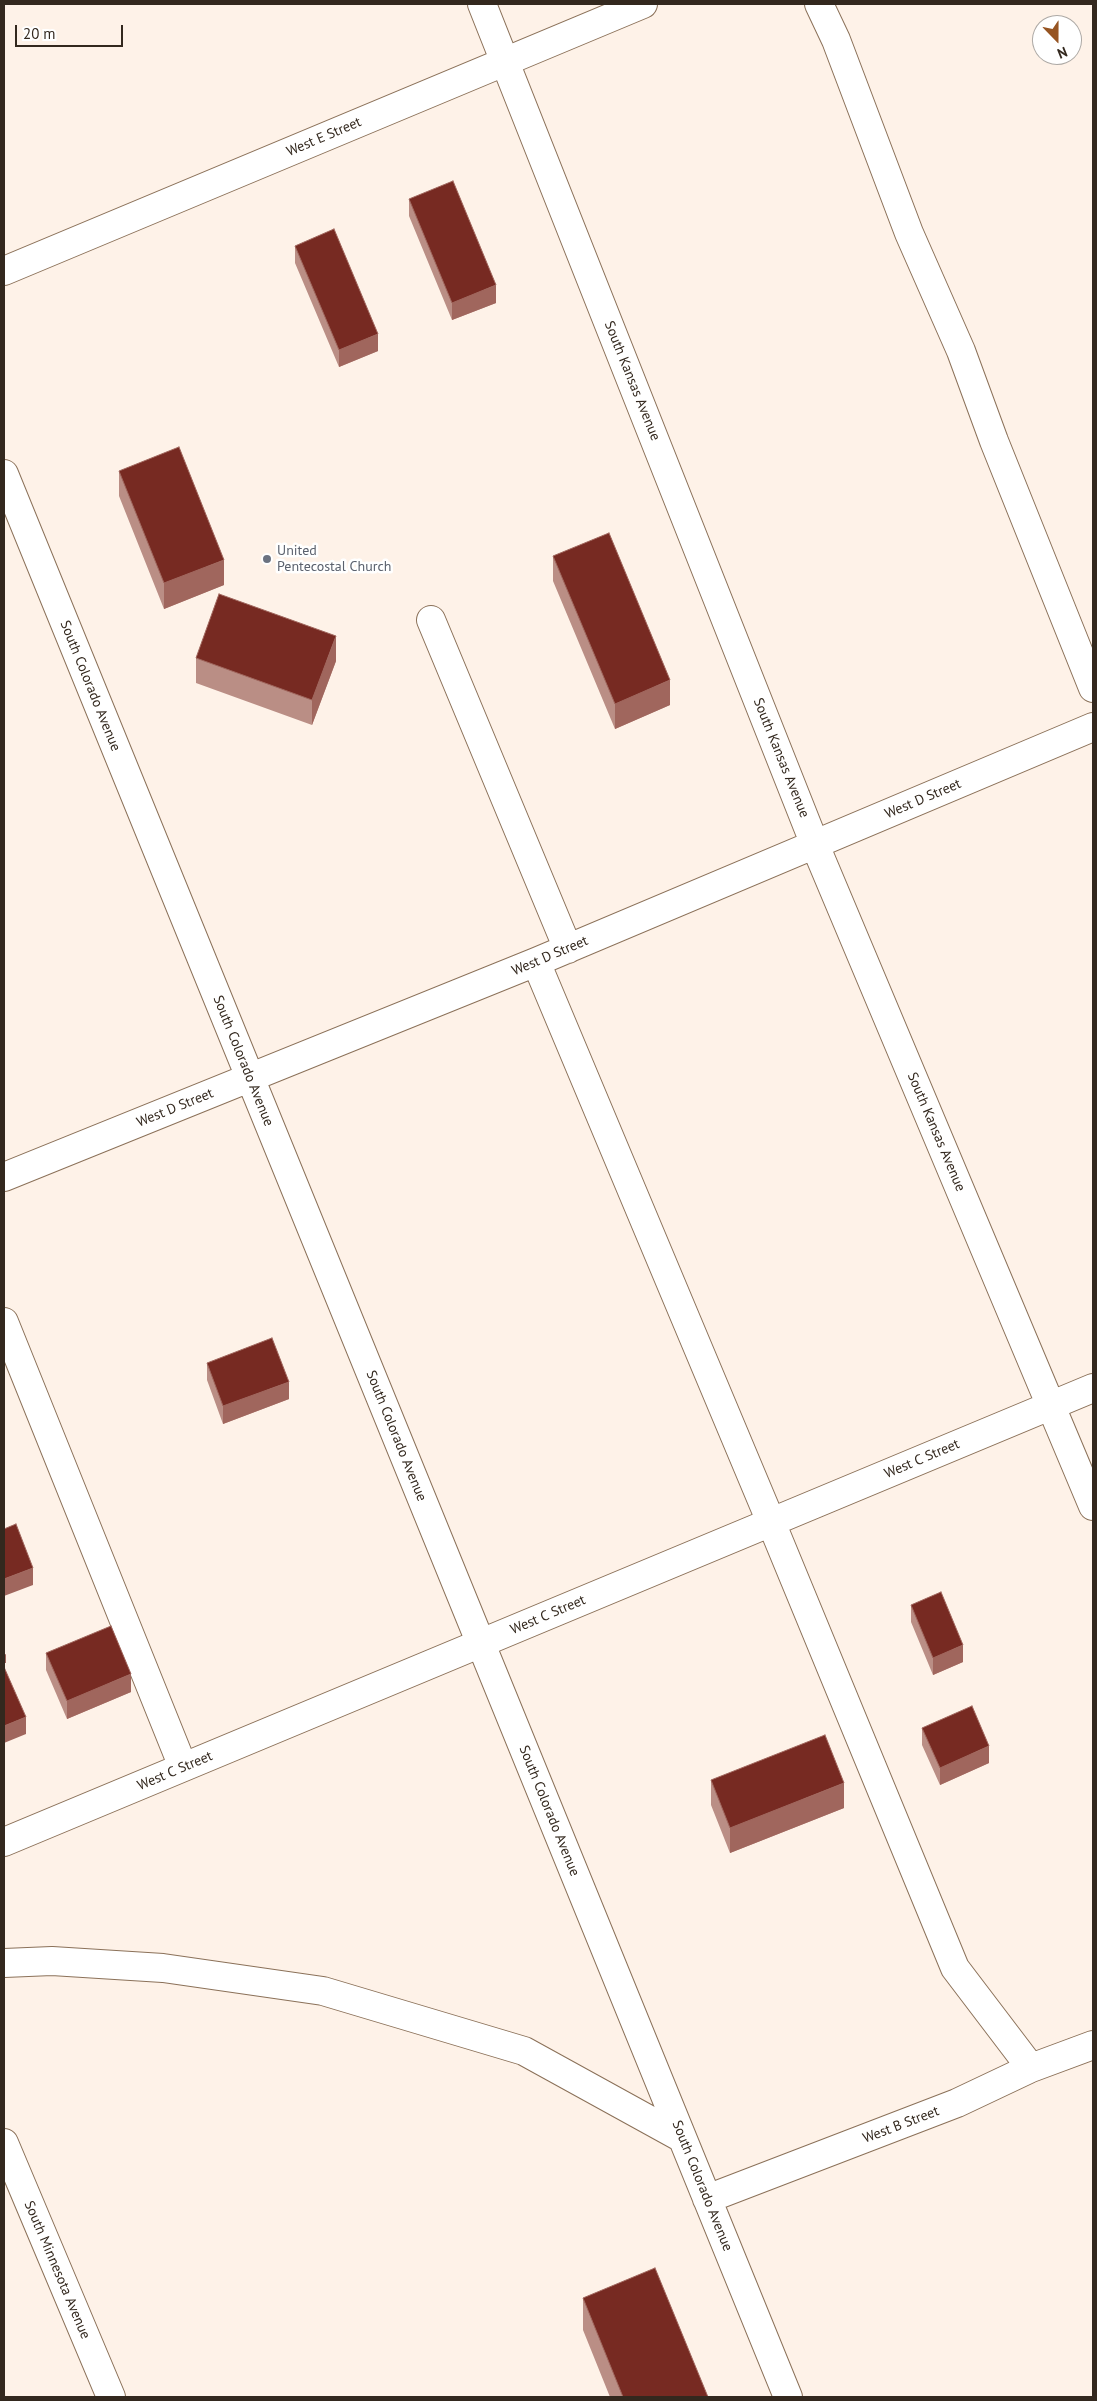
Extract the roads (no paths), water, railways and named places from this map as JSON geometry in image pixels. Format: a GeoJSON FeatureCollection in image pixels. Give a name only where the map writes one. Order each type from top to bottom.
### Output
{"type":"FeatureCollection","features":[{"type":"Feature","properties":{"kind":"street","name":"South Kansas Avenue"},"geometry":{"type":"LineString","coordinates":[[482,4],[815,845],[1093,1506]]}},
{"type":"Feature","properties":{"kind":"street","name":"West E Street"},"geometry":{"type":"LineString","coordinates":[[4,271],[643,4]]}},
{"type":"Feature","properties":{"kind":"street"},"geometry":{"type":"LineString","coordinates":[[819,4],[836,40],[909,233],[961,351],[994,441],[1093,688]]}},
{"type":"Feature","properties":{"kind":"street","name":"South Colorado Avenue"},"geometry":{"type":"LineString","coordinates":[[4,474],[788,2397]]}},
{"type":"Feature","properties":{"kind":"street"},"geometry":{"type":"LineString","coordinates":[[431,620],[568,948]]}},
{"type":"Feature","properties":{"kind":"street","name":"West D Street"},"geometry":{"type":"LineString","coordinates":[[4,1177],[536,962],[1093,727]]}},
{"type":"Feature","properties":{"kind":"street"},"geometry":{"type":"LineString","coordinates":[[536,962],[771,1522],[955,1968],[1031,2068]]}},
{"type":"Feature","properties":{"kind":"street"},"geometry":{"type":"LineString","coordinates":[[4,1322],[184,1767]]}},
{"type":"Feature","properties":{"kind":"street","name":"West C Street"},"geometry":{"type":"LineString","coordinates":[[4,1842],[1093,1388]]}},
{"type":"Feature","properties":{"kind":"street"},"geometry":{"type":"LineString","coordinates":[[4,1963],[52,1962],[163,1968],[323,1991],[524,2051],[682,2138]]}},
{"type":"Feature","properties":{"kind":"street","name":"West B Street"},"geometry":{"type":"LineString","coordinates":[[707,2199],[957,2103],[1031,2068],[1093,2045]]}},
{"type":"Feature","properties":{"kind":"street","name":"South Minnesota Avenue"},"geometry":{"type":"LineString","coordinates":[[4,2143],[111,2397]]}},
{"type":"Feature","properties":{"kind":"place","name":"United Pentecostal Church"},"geometry":{"type":"Point","coordinates":[267,559]}}]}
